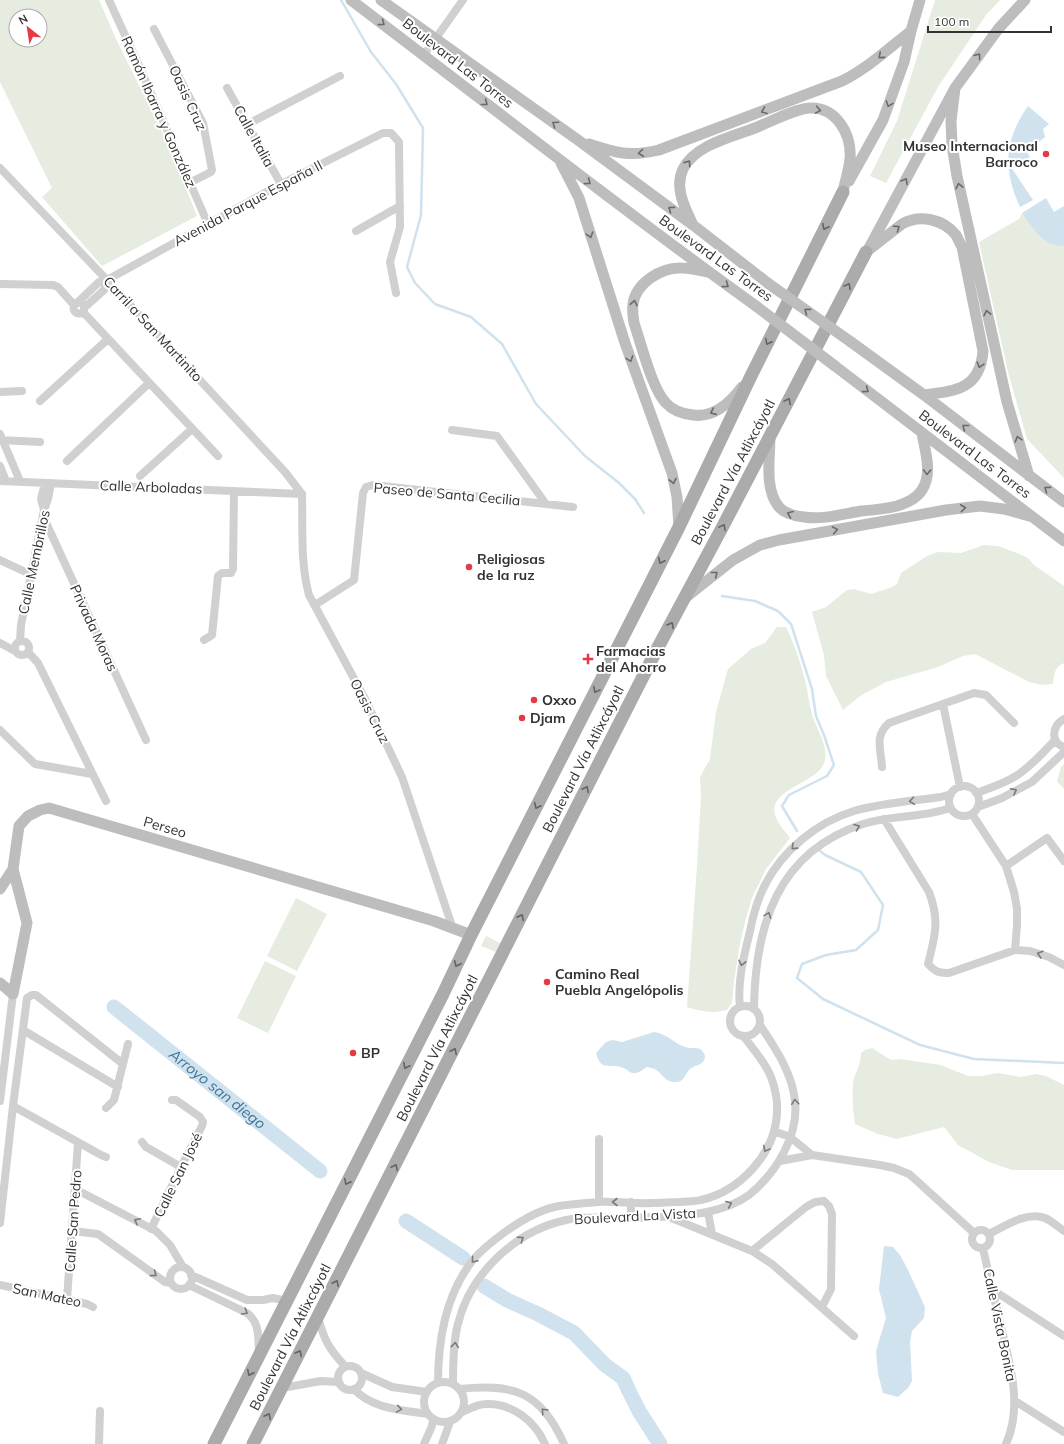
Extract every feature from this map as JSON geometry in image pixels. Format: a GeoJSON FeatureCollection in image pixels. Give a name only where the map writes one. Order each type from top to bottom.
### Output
{"type":"FeatureCollection","features":[{"type":"Feature","properties":{"kind":"main road","name":"Boulevard Las Torres"},"geometry":{"type":"LineString","coordinates":[[351,0],[559,160],[756,306],[1064,541]]}},
{"type":"Feature","properties":{"kind":"main road","name":"Boulevard Las Torres"},"geometry":{"type":"LineString","coordinates":[[381,0],[578,140],[693,225],[769,284],[924,395],[1064,502]]}},
{"type":"Feature","properties":{"kind":"main road","name":"Boulevard Vía Atlixcáyotl"},"geometry":{"type":"LineString","coordinates":[[214,1444],[679,527],[751,376],[843,192],[883,120],[904,62],[920,0]]}},
{"type":"Feature","properties":{"kind":"main road","name":"Boulevard Vía Atlixcáyotl"},"geometry":{"type":"LineString","coordinates":[[253,1444],[656,651],[866,252],[955,88],[999,28],[1026,0]]}},
{"type":"Feature","properties":{"kind":"main road"},"geometry":{"type":"LineString","coordinates":[[578,140],[612,152],[644,154],[658,150],[842,81],[857,73],[911,31]]}},
{"type":"Feature","properties":{"kind":"main road"},"geometry":{"type":"LineString","coordinates":[[955,88],[951,121],[952,145],[957,176],[1007,402],[1029,476]]}},
{"type":"Feature","properties":{"kind":"main road"},"geometry":{"type":"LineString","coordinates":[[693,225],[682,199],[680,179],[682,170],[693,155],[709,146],[801,110],[818,109],[827,111],[841,124],[848,140],[850,158],[843,192]]}},
{"type":"Feature","properties":{"kind":"main road"},"geometry":{"type":"LineString","coordinates":[[559,160],[579,198],[625,343],[672,473],[677,497],[679,527]]}},
{"type":"Feature","properties":{"kind":"main road"},"geometry":{"type":"LineString","coordinates":[[866,252],[902,224],[919,218],[940,222],[956,235],[962,247],[983,351],[982,363],[977,375],[971,382],[964,386],[942,393],[924,395]]}},
{"type":"Feature","properties":{"kind":"main road"},"geometry":{"type":"LineString","coordinates":[[709,272],[682,268],[666,270],[647,280],[640,287],[635,296],[632,313],[634,323],[655,386],[666,403],[672,408],[680,413],[698,416],[708,414],[728,404],[751,376]]}},
{"type":"Feature","properties":{"kind":"main road"},"geometry":{"type":"LineString","coordinates":[[770,436],[770,478],[774,498],[783,511],[797,516],[816,518],[897,506],[916,497],[923,489],[927,478],[927,460],[922,433]]}},
{"type":"Feature","properties":{"kind":"main road"},"geometry":{"type":"LineString","coordinates":[[685,598],[733,560],[760,545],[778,540],[946,510],[980,506],[1004,509],[1033,517]]}},
{"type":"Feature","properties":{"kind":"main road","name":"Perseo"},"geometry":{"type":"LineString","coordinates":[[13,994],[26,923],[13,869],[20,826],[28,816],[48,808],[434,921],[471,935]]}},
{"type":"Feature","properties":{"kind":"main road"},"geometry":{"type":"LineString","coordinates":[[0,889],[13,869]]}},
{"type":"Feature","properties":{"kind":"main road"},"geometry":{"type":"LineString","coordinates":[[0,983],[13,994]]}},
{"type":"Feature","properties":{"kind":"street","name":"Ramón Ibarra y González"},"geometry":{"type":"LineString","coordinates":[[109,0],[191,182],[208,224]]}},
{"type":"Feature","properties":{"kind":"street"},"geometry":{"type":"LineString","coordinates":[[424,55],[436,40],[462,0]]}},
{"type":"Feature","properties":{"kind":"street","name":"Oasis Cruz"},"geometry":{"type":"LineString","coordinates":[[154,29],[204,128],[212,170],[211,172],[191,182]]}},
{"type":"Feature","properties":{"kind":"street"},"geometry":{"type":"LineString","coordinates":[[248,124],[340,76]]}},
{"type":"Feature","properties":{"kind":"street","name":"Calle Italia"},"geometry":{"type":"LineString","coordinates":[[227,88],[281,184]]}},
{"type":"Feature","properties":{"kind":"street","name":"Avenida Parque España II"},"geometry":{"type":"LineString","coordinates":[[76,304],[99,282],[107,280],[281,184],[383,133],[391,133],[399,142],[400,206]]}},
{"type":"Feature","properties":{"kind":"street","name":"Carril a San Martinito"},"geometry":{"type":"LineString","coordinates":[[0,168],[107,280],[285,472],[302,494]]}},
{"type":"Feature","properties":{"kind":"street"},"geometry":{"type":"LineString","coordinates":[[356,231],[400,206],[400,227],[390,262],[396,293]]}},
{"type":"Feature","properties":{"kind":"street"},"geometry":{"type":"LineString","coordinates":[[0,284],[53,285],[76,304],[73,307],[75,313],[78,314],[104,290],[107,280]]}},
{"type":"Feature","properties":{"kind":"street"},"geometry":{"type":"LineString","coordinates":[[84,310],[108,339],[218,456]]}},
{"type":"Feature","properties":{"kind":"street"},"geometry":{"type":"LineString","coordinates":[[40,401],[108,339]]}},
{"type":"Feature","properties":{"kind":"street"},"geometry":{"type":"LineString","coordinates":[[67,461],[149,383]]}},
{"type":"Feature","properties":{"kind":"street"},"geometry":{"type":"LineString","coordinates":[[0,392],[22,391]]}},
{"type":"Feature","properties":{"kind":"street"},"geometry":{"type":"LineString","coordinates":[[140,476],[192,429]]}},
{"type":"Feature","properties":{"kind":"street"},"geometry":{"type":"LineString","coordinates":[[452,430],[497,436],[546,504]]}},
{"type":"Feature","properties":{"kind":"street"},"geometry":{"type":"LineString","coordinates":[[20,482],[1,438],[40,442]]}},
{"type":"Feature","properties":{"kind":"street"},"geometry":{"type":"LineString","coordinates":[[0,466],[3,481]]}},
{"type":"Feature","properties":{"kind":"street","name":"Calle Arboladas"},"geometry":{"type":"LineString","coordinates":[[3,481],[302,494]]}},
{"type":"Feature","properties":{"kind":"street","name":"Calle Membrillos"},"geometry":{"type":"LineString","coordinates":[[20,641],[21,626],[46,505],[48,483]]}},
{"type":"Feature","properties":{"kind":"street","name":"Paseo de Santa Cecilia"},"geometry":{"type":"LineString","coordinates":[[315,606],[354,580],[363,493],[366,487],[373,485],[573,507]]}},
{"type":"Feature","properties":{"kind":"street"},"geometry":{"type":"LineString","coordinates":[[204,640],[212,634],[218,576],[222,573],[231,573],[233,569],[234,491]]}},
{"type":"Feature","properties":{"kind":"street","name":"Oasis Cruz"},"geometry":{"type":"LineString","coordinates":[[302,494],[305,581],[309,595],[365,699],[402,777],[453,929]]}},
{"type":"Feature","properties":{"kind":"street","name":"Privada Moras"},"geometry":{"type":"LineString","coordinates":[[44,513],[146,740]]}},
{"type":"Feature","properties":{"kind":"street"},"geometry":{"type":"LineString","coordinates":[[0,560],[32,575]]}},
{"type":"Feature","properties":{"kind":"street"},"geometry":{"type":"LineString","coordinates":[[15,650],[16,645],[20,641],[26,642],[29,647],[28,652],[38,663],[106,801]]}},
{"type":"Feature","properties":{"kind":"street"},"geometry":{"type":"LineString","coordinates":[[0,643],[15,650],[18,654],[24,655],[28,652]]}},
{"type":"Feature","properties":{"kind":"street"},"geometry":{"type":"LineString","coordinates":[[882,766],[879,737],[883,729],[889,723],[974,693],[979,693],[986,696],[1014,724]]}},
{"type":"Feature","properties":{"kind":"street"},"geometry":{"type":"LineString","coordinates":[[943,704],[960,787]]}},
{"type":"Feature","properties":{"kind":"street"},"geometry":{"type":"LineString","coordinates":[[1064,719],[1058,722],[1055,727],[1054,734],[1055,740],[1064,747]]}},
{"type":"Feature","properties":{"kind":"street"},"geometry":{"type":"LineString","coordinates":[[0,730],[35,764],[92,774]]}},
{"type":"Feature","properties":{"kind":"street"},"geometry":{"type":"LineString","coordinates":[[976,793],[999,784],[1018,774],[1039,758],[1055,740]]}},
{"type":"Feature","properties":{"kind":"street"},"geometry":{"type":"LineString","coordinates":[[978,806],[1002,798],[1032,782],[1064,752]]}},
{"type":"Feature","properties":{"kind":"street"},"geometry":{"type":"LineString","coordinates":[[960,787],[971,788],[976,793],[979,800],[978,806],[972,814],[964,816],[955,814],[950,808],[948,801],[955,789],[960,787]]}},
{"type":"Feature","properties":{"kind":"street"},"geometry":{"type":"LineString","coordinates":[[740,1007],[739,998],[741,971],[755,909],[765,885],[775,868],[788,853],[800,841],[817,829],[853,811],[878,805],[941,797],[951,794]]}},
{"type":"Feature","properties":{"kind":"street"},"geometry":{"type":"LineString","coordinates":[[754,1008],[756,963],[763,930],[777,894],[788,877],[814,848],[827,840],[858,826],[884,819],[940,812],[950,808]]}},
{"type":"Feature","properties":{"kind":"street"},"geometry":{"type":"LineString","coordinates":[[972,814],[1006,866],[1014,892],[1016,908],[1017,926],[1015,950]]}},
{"type":"Feature","properties":{"kind":"street"},"geometry":{"type":"LineString","coordinates":[[884,819],[929,892],[934,906],[936,915],[936,933],[928,964],[938,973],[949,973],[1015,950],[1036,953],[1049,957],[1064,965]]}},
{"type":"Feature","properties":{"kind":"street"},"geometry":{"type":"LineString","coordinates":[[1006,866],[1047,838],[1064,861]]}},
{"type":"Feature","properties":{"kind":"street"},"geometry":{"type":"LineString","coordinates":[[0,1101],[13,994]]}},
{"type":"Feature","properties":{"kind":"street"},"geometry":{"type":"LineString","coordinates":[[0,1223],[12,1106],[27,998],[32,994],[36,995],[123,1064]]}},
{"type":"Feature","properties":{"kind":"street"},"geometry":{"type":"LineString","coordinates":[[747,1006],[754,1008],[760,1016],[760,1024],[754,1034],[744,1037],[739,1036],[731,1028],[731,1016],[735,1010],[740,1007],[747,1006]]}},
{"type":"Feature","properties":{"kind":"street","name":"Boulevard La Vista"},"geometry":{"type":"LineString","coordinates":[[456,1386],[453,1368],[457,1324],[467,1296],[487,1268],[504,1251],[524,1237],[544,1226],[567,1220],[668,1217],[708,1212],[730,1205],[748,1195],[765,1179],[780,1161],[790,1137],[796,1116],[793,1087],[784,1065],[760,1024]]}},
{"type":"Feature","properties":{"kind":"street"},"geometry":{"type":"LineString","coordinates":[[23,1030],[118,1087]]}},
{"type":"Feature","properties":{"kind":"street","name":"Boulevard La Vista"},"geometry":{"type":"LineString","coordinates":[[438,1383],[438,1355],[445,1318],[451,1297],[473,1260],[488,1245],[514,1225],[538,1213],[557,1206],[599,1202],[651,1203],[700,1200],[724,1192],[739,1182],[754,1168],[766,1149],[774,1131],[778,1112],[771,1077],[765,1065],[744,1037]]}},
{"type":"Feature","properties":{"kind":"street"},"geometry":{"type":"LineString","coordinates":[[106,1108],[114,1100],[128,1044]]}},
{"type":"Feature","properties":{"kind":"street","name":"Calle San José"},"geometry":{"type":"LineString","coordinates":[[151,1229],[203,1122],[200,1117],[176,1100],[172,1100]]}},
{"type":"Feature","properties":{"kind":"street"},"geometry":{"type":"LineString","coordinates":[[12,1106],[106,1157]]}},
{"type":"Feature","properties":{"kind":"street"},"geometry":{"type":"LineString","coordinates":[[774,1131],[790,1137],[812,1155]]}},
{"type":"Feature","properties":{"kind":"street"},"geometry":{"type":"LineString","coordinates":[[599,1139],[599,1202]]}},
{"type":"Feature","properties":{"kind":"street"},"geometry":{"type":"LineString","coordinates":[[142,1142],[146,1147],[181,1167]]}},
{"type":"Feature","properties":{"kind":"street","name":"Calle San Pedro"},"geometry":{"type":"LineString","coordinates":[[67,1299],[78,1143]]}},
{"type":"Feature","properties":{"kind":"street"},"geometry":{"type":"LineString","coordinates":[[780,1161],[812,1155],[894,1168],[908,1174],[974,1233]]}},
{"type":"Feature","properties":{"kind":"street"},"geometry":{"type":"LineString","coordinates":[[72,1230],[98,1234],[165,1282],[171,1283],[175,1287],[180,1289],[185,1288],[191,1282],[191,1275],[187,1268],[183,1267],[166,1241],[156,1231],[75,1189]]}},
{"type":"Feature","properties":{"kind":"street"},"geometry":{"type":"LineString","coordinates":[[752,1251],[806,1207],[815,1202],[824,1201],[829,1206],[832,1214],[831,1289],[822,1307]]}},
{"type":"Feature","properties":{"kind":"street"},"geometry":{"type":"LineString","coordinates":[[631,1202],[631,1218]]}},
{"type":"Feature","properties":{"kind":"street"},"geometry":{"type":"LineString","coordinates":[[708,1212],[712,1234]]}},
{"type":"Feature","properties":{"kind":"street"},"geometry":{"type":"LineString","coordinates":[[989,1234],[1012,1223],[1036,1216],[1046,1218],[1064,1231]]}},
{"type":"Feature","properties":{"kind":"street"},"geometry":{"type":"LineString","coordinates":[[668,1217],[752,1251],[772,1264],[854,1336]]}},
{"type":"Feature","properties":{"kind":"street"},"geometry":{"type":"LineString","coordinates":[[982,1230],[989,1234],[990,1243],[987,1247],[983,1249],[974,1246],[972,1237],[974,1233],[982,1230]]}},
{"type":"Feature","properties":{"kind":"street","name":"Calle Vista Bonita"},"geometry":{"type":"LineString","coordinates":[[983,1249],[1013,1378],[1015,1401],[1013,1422],[1006,1444]]}},
{"type":"Feature","properties":{"kind":"street"},"geometry":{"type":"LineString","coordinates":[[171,1283],[170,1278],[174,1269],[183,1267]]}},
{"type":"Feature","properties":{"kind":"street"},"geometry":{"type":"LineString","coordinates":[[191,1275],[247,1300],[263,1300],[273,1298],[287,1301]]}},
{"type":"Feature","properties":{"kind":"street"},"geometry":{"type":"LineString","coordinates":[[189,1284],[251,1316],[258,1329],[260,1355]]}},
{"type":"Feature","properties":{"kind":"street","name":"San Mateo"},"geometry":{"type":"LineString","coordinates":[[0,1285],[67,1299],[87,1304],[93,1308]]}},
{"type":"Feature","properties":{"kind":"street"},"geometry":{"type":"LineString","coordinates":[[993,1290],[1064,1336]]}},
{"type":"Feature","properties":{"kind":"street"},"geometry":{"type":"LineString","coordinates":[[318,1318],[324,1338],[334,1354],[345,1366]]}},
{"type":"Feature","properties":{"kind":"street"},"geometry":{"type":"LineString","coordinates":[[361,1373],[361,1382],[354,1389],[345,1389],[338,1382],[338,1373],[345,1366],[354,1366],[361,1373],[392,1387],[427,1392]]}},
{"type":"Feature","properties":{"kind":"street"},"geometry":{"type":"LineString","coordinates":[[282,1388],[316,1382],[338,1382]]}},
{"type":"Feature","properties":{"kind":"street"},"geometry":{"type":"LineString","coordinates":[[424,1444],[432,1426],[430,1417],[424,1407],[424,1399],[431,1386],[445,1382],[456,1386],[506,1388],[530,1398],[549,1416],[564,1444]]}},
{"type":"Feature","properties":{"kind":"street"},"geometry":{"type":"LineString","coordinates":[[354,1389],[360,1396],[385,1407],[430,1417],[441,1423],[450,1422],[457,1418],[462,1412],[464,1404],[463,1396],[456,1386]]}},
{"type":"Feature","properties":{"kind":"street","name":"Calle Vista Bonita"},"geometry":{"type":"LineString","coordinates":[[1015,1401],[1064,1432]]}},
{"type":"Feature","properties":{"kind":"street"},"geometry":{"type":"LineString","coordinates":[[462,1412],[485,1404],[512,1409],[534,1426],[541,1435],[545,1444]]}},
{"type":"Feature","properties":{"kind":"street"},"geometry":{"type":"LineString","coordinates":[[99,1444],[100,1412]]}},
{"type":"Feature","properties":{"kind":"street"},"geometry":{"type":"LineString","coordinates":[[442,1444],[450,1422]]}},
{"type":"Feature","properties":{"kind":"shaded area"},"geometry":{"type":"Polygon","coordinates":[[[0,0],[99,0],[116,39],[169,146],[197,216],[102,266],[42,197],[52,188],[0,82],[0,0]]]}},
{"type":"Feature","properties":{"kind":"shaded area"},"geometry":{"type":"Polygon","coordinates":[[[935,0],[1000,0],[986,15],[938,87],[886,183],[870,176],[897,121],[935,0]]]}},
{"type":"Feature","properties":{"kind":"shaded area"},"geometry":{"type":"Polygon","coordinates":[[[1022,213],[1034,230],[1059,246],[1064,246],[1064,478],[1027,439],[1008,372],[979,242],[1019,219],[1022,213]]]}},
{"type":"Feature","properties":{"kind":"shaded area"},"geometry":{"type":"Polygon","coordinates":[[[984,545],[998,546],[1028,558],[1034,565],[1064,586],[1064,663],[1056,669],[1053,684],[1042,685],[1029,682],[975,654],[963,656],[938,667],[886,682],[860,696],[843,710],[826,676],[824,655],[812,612],[826,607],[847,590],[854,589],[871,594],[892,587],[897,584],[901,573],[927,556],[938,552],[961,553],[984,545]]]}},
{"type":"Feature","properties":{"kind":"shaded area"},"geometry":{"type":"Polygon","coordinates":[[[777,627],[786,627],[795,648],[806,684],[812,714],[825,748],[825,760],[821,768],[814,775],[785,793],[778,800],[774,808],[776,818],[790,838],[766,869],[752,898],[740,943],[732,1003],[727,1010],[716,1012],[702,1011],[687,1007],[701,797],[700,777],[710,759],[716,712],[728,669],[751,649],[765,643],[777,627]]]}},
{"type":"Feature","properties":{"kind":"shaded area"},"geometry":{"type":"Polygon","coordinates":[[[1064,764],[1064,789],[1057,781],[1061,767],[1064,764]]]}},
{"type":"Feature","properties":{"kind":"shaded area"},"geometry":{"type":"Polygon","coordinates":[[[296,898],[327,914],[297,971],[267,956],[296,898]]]}},
{"type":"Feature","properties":{"kind":"shaded area"},"geometry":{"type":"Polygon","coordinates":[[[486,936],[500,943],[496,952],[481,946],[486,936]]]}},
{"type":"Feature","properties":{"kind":"shaded area"},"geometry":{"type":"Polygon","coordinates":[[[265,961],[296,976],[268,1033],[237,1018],[265,961]]]}},
{"type":"Feature","properties":{"kind":"shaded area"},"geometry":{"type":"Polygon","coordinates":[[[872,1048],[891,1060],[900,1059],[941,1065],[968,1076],[981,1076],[998,1073],[1021,1077],[1036,1074],[1046,1076],[1064,1085],[1064,1170],[1012,1170],[989,1162],[958,1145],[944,1127],[897,1139],[878,1134],[855,1124],[853,1108],[853,1083],[861,1053],[872,1048]]]}},
{"type":"Feature","properties":{"kind":"water"},"geometry":{"type":"Polygon","coordinates":[[[1028,106],[1049,124],[1043,129],[1045,137],[1027,152],[1030,157],[1011,167],[1033,200],[1020,207],[1014,193],[1011,180],[1009,155],[1010,143],[1014,131],[1028,106]]]}},
{"type":"Feature","properties":{"kind":"water"},"geometry":{"type":"Polygon","coordinates":[[[1046,198],[1054,212],[1064,206],[1064,246],[1050,243],[1039,236],[1022,213],[1046,198]]]}},
{"type":"Feature","properties":{"kind":"water"},"geometry":{"type":"Polygon","coordinates":[[[654,1032],[659,1033],[685,1047],[700,1049],[705,1055],[703,1062],[691,1068],[679,1082],[673,1082],[666,1079],[653,1068],[647,1067],[638,1072],[632,1073],[619,1066],[603,1065],[598,1059],[596,1053],[606,1042],[613,1040],[622,1042],[654,1032]]]}},
{"type":"Feature","properties":{"kind":"water"},"geometry":{"type":"Polygon","coordinates":[[[884,1246],[893,1247],[900,1255],[925,1307],[924,1318],[912,1331],[910,1342],[912,1381],[908,1388],[898,1397],[883,1393],[878,1374],[876,1351],[886,1318],[879,1289],[884,1246]]]}},
{"type":"Feature","properties":{"kind":"waterway"},"geometry":{"type":"LineString","coordinates":[[341,0],[371,52],[396,84],[423,128],[421,215],[407,267],[415,283],[435,304],[471,317],[502,344],[536,404],[585,456],[619,483],[635,499],[644,513]]}},
{"type":"Feature","properties":{"kind":"waterway"},"geometry":{"type":"LineString","coordinates":[[722,596],[755,601],[778,611],[791,624],[812,689],[816,716],[834,765],[827,776],[789,795],[782,806],[797,831]]}},
{"type":"Feature","properties":{"kind":"waterway"},"geometry":{"type":"LineString","coordinates":[[819,850],[825,855],[861,872],[883,905],[878,930],[856,950],[826,955],[802,964],[797,978],[823,999],[920,1045],[974,1059],[1064,1063]]}},
{"type":"Feature","properties":{"kind":"waterway","name":"Arroyo san diego"},"geometry":{"type":"LineString","coordinates":[[114,1007],[320,1171]]}},
{"type":"Feature","properties":{"kind":"waterway"},"geometry":{"type":"LineString","coordinates":[[406,1221],[463,1258]]}},
{"type":"Feature","properties":{"kind":"waterway"},"geometry":{"type":"LineString","coordinates":[[484,1286],[507,1300],[574,1333],[605,1365],[623,1378],[639,1411],[660,1444]]}},
{"type":"Feature","properties":{"kind":"place","name":"Museo Internacional Barroco"},"geometry":{"type":"Point","coordinates":[1046,154]}},
{"type":"Feature","properties":{"kind":"place","name":"Religiosas de la ruz"},"geometry":{"type":"Point","coordinates":[469,567]}},
{"type":"Feature","properties":{"kind":"place","name":"Farmacias del Ahorro"},"geometry":{"type":"Point","coordinates":[588,659]}},
{"type":"Feature","properties":{"kind":"place","name":"Oxxo"},"geometry":{"type":"Point","coordinates":[534,700]}},
{"type":"Feature","properties":{"kind":"place","name":"Djam"},"geometry":{"type":"Point","coordinates":[522,718]}},
{"type":"Feature","properties":{"kind":"place","name":"Camino Real Puebla Angelópolis"},"geometry":{"type":"Point","coordinates":[547,982]}},
{"type":"Feature","properties":{"kind":"place","name":"BP"},"geometry":{"type":"Point","coordinates":[353,1053]}}]}
